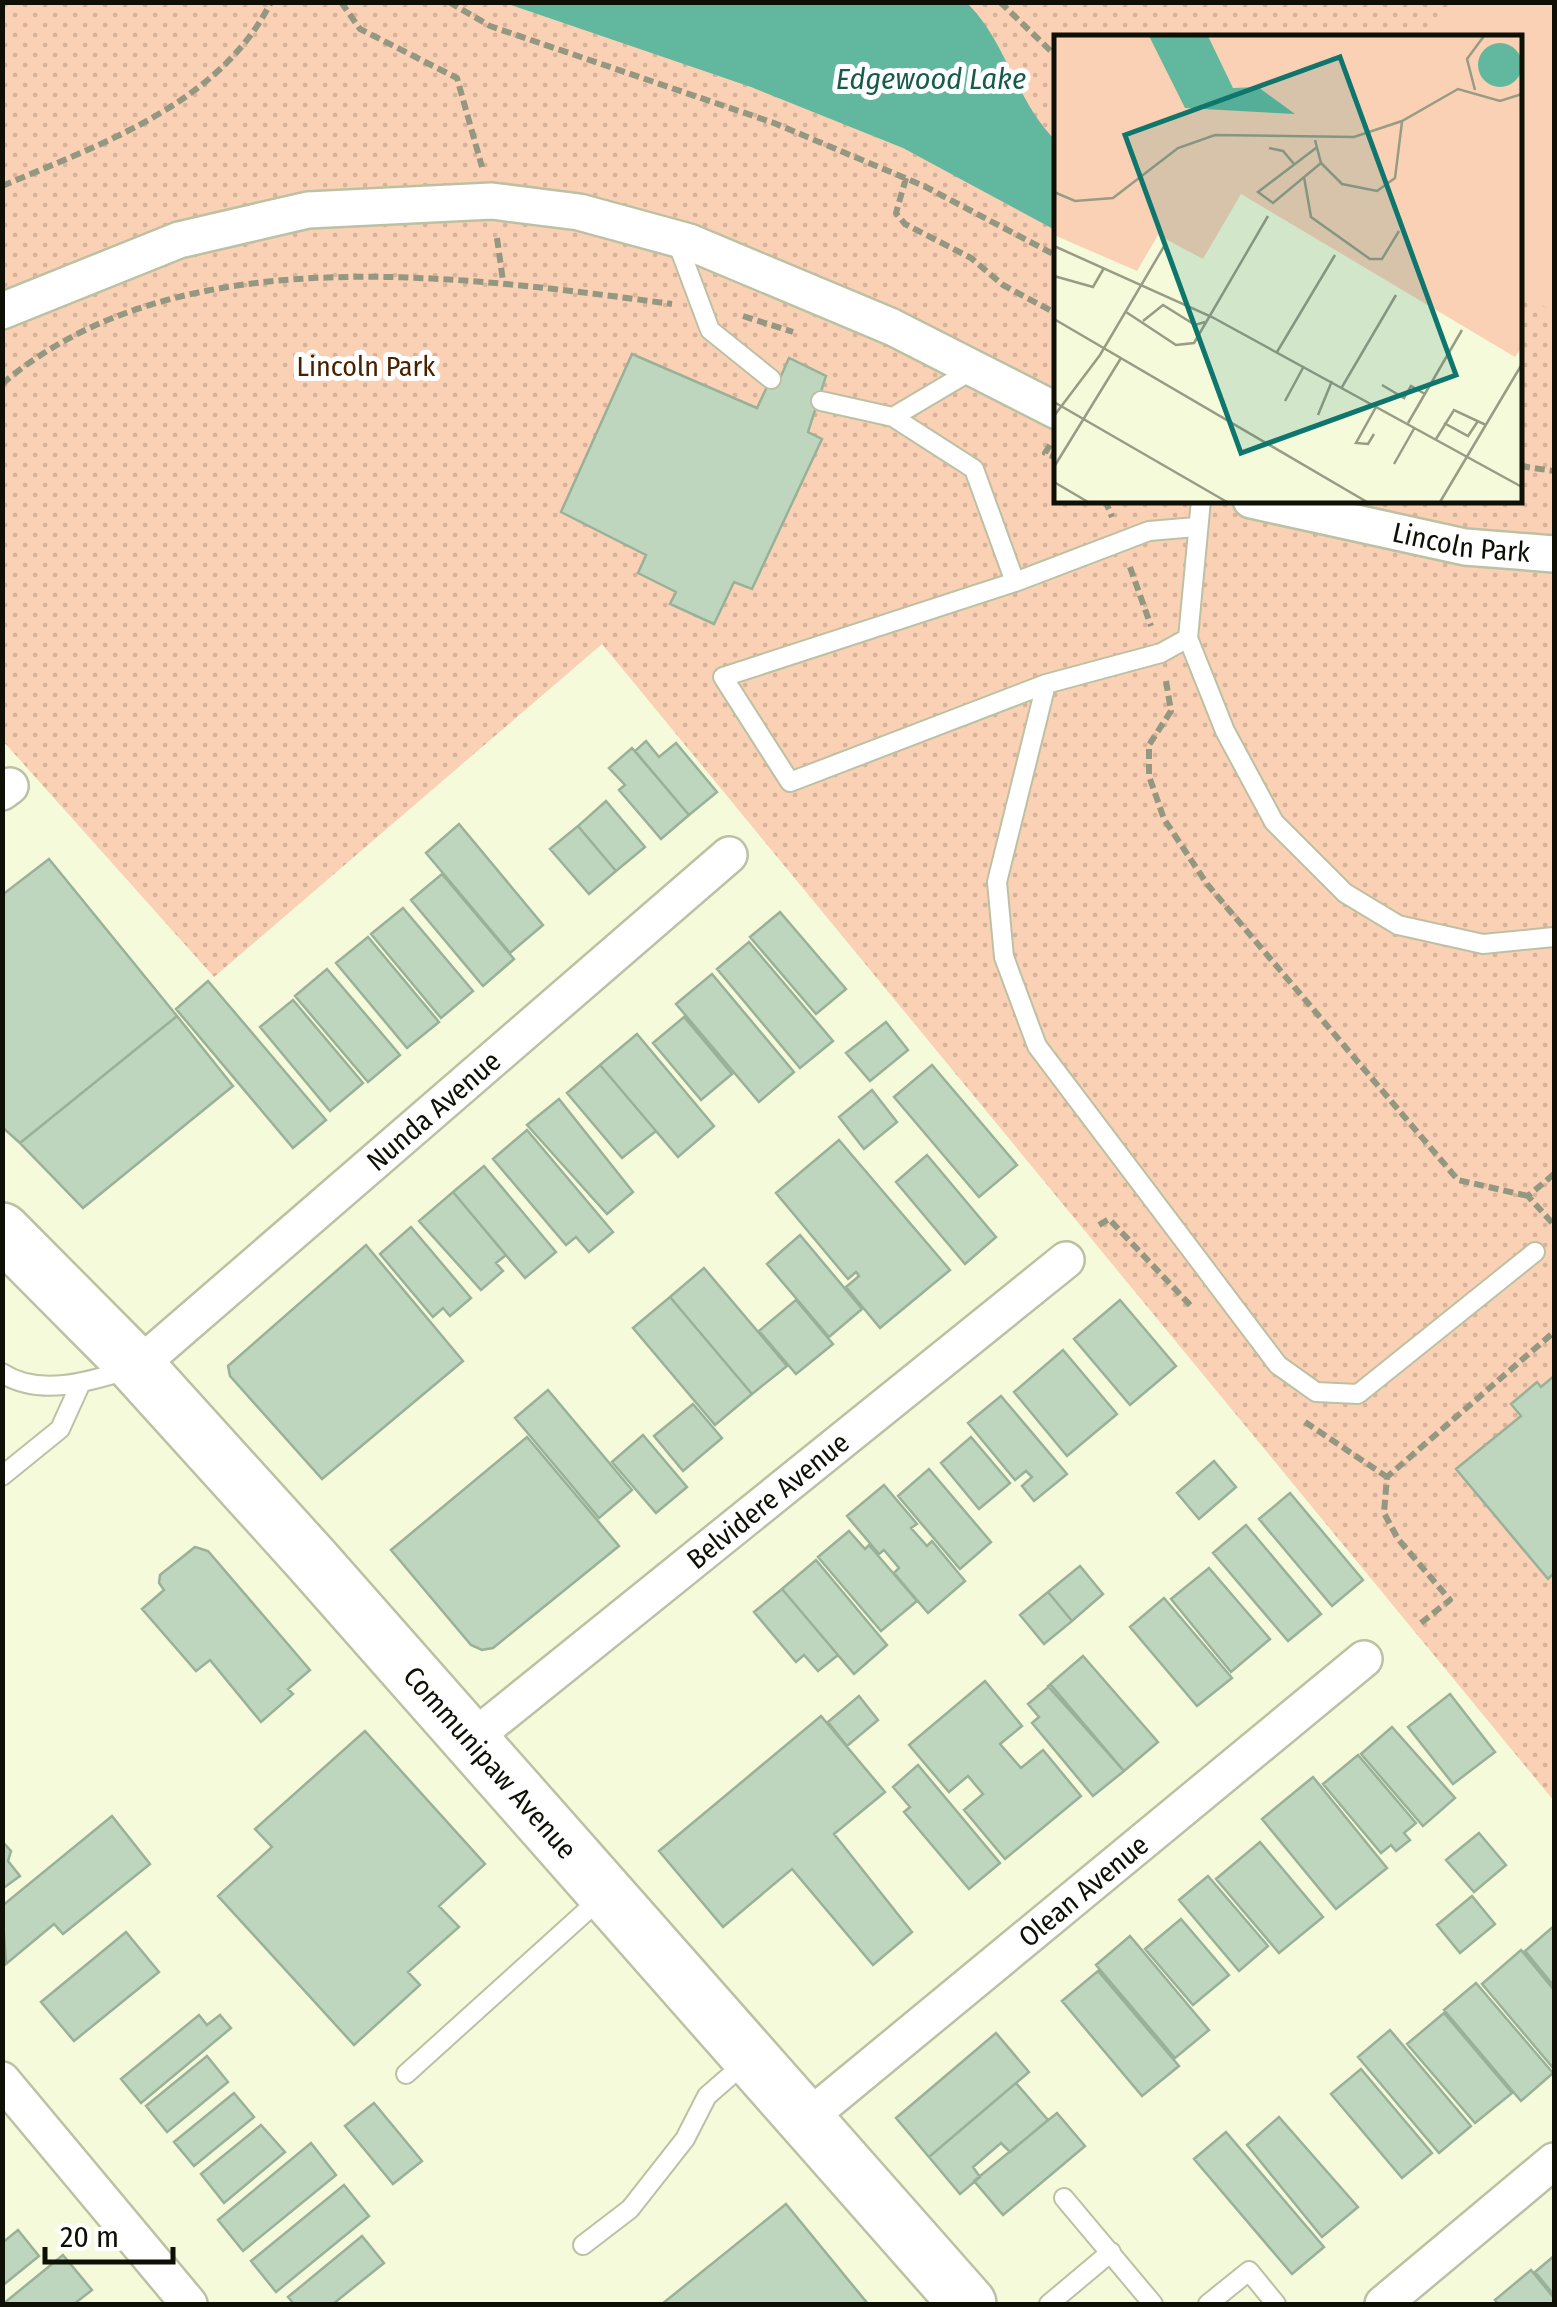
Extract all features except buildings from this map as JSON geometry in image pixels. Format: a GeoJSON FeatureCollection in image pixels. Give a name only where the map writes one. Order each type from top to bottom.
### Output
{"type":"FeatureCollection","features":[{"type":"Feature","properties":{"kind":"main road","name":"Communipaw Avenue"},"geometry":{"type":"LineString","coordinates":[[2,1231],[137,1367],[968,2304]]}},
{"type":"Feature","properties":{"kind":"street"},"geometry":{"type":"LineString","coordinates":[[2,311],[179,240],[308,210],[492,201],[579,212],[676,238],[892,327],[1054,409]]}},
{"type":"Feature","properties":{"kind":"street","name":"Lincoln Park"},"geometry":{"type":"LineString","coordinates":[[1260,502],[1464,547],[1554,554]]}},
{"type":"Feature","properties":{"kind":"street","name":"Nunda Avenue"},"geometry":{"type":"LineString","coordinates":[[137,1367],[729,855]]}},
{"type":"Feature","properties":{"kind":"street","name":"Belvidere Avenue"},"geometry":{"type":"LineString","coordinates":[[468,1742],[1066,1260]]}},
{"type":"Feature","properties":{"kind":"street","name":"Olean Avenue"},"geometry":{"type":"LineString","coordinates":[[804,2120],[1364,1659]]}},
{"type":"Feature","properties":{"kind":"street"},"geometry":{"type":"LineString","coordinates":[[2,2080],[189,2304]]}},
{"type":"Feature","properties":{"kind":"street"},"geometry":{"type":"LineString","coordinates":[[1383,2304],[1554,2161]]}},
{"type":"Feature","properties":{"kind":"lane"},"geometry":{"type":"LineString","coordinates":[[676,238],[710,330],[771,379]]}},
{"type":"Feature","properties":{"kind":"lane"},"geometry":{"type":"LineString","coordinates":[[892,417],[974,370]]}},
{"type":"Feature","properties":{"kind":"lane"},"geometry":{"type":"LineString","coordinates":[[821,401],[892,417],[974,469],[1015,582]]}},
{"type":"Feature","properties":{"kind":"lane"},"geometry":{"type":"LineString","coordinates":[[1202,502],[1196,527],[1188,638],[1225,731],[1274,822],[1345,892],[1398,925],[1482,944],[1554,937]]}},
{"type":"Feature","properties":{"kind":"lane"},"geometry":{"type":"LineString","coordinates":[[1188,638],[1161,653],[1046,684],[790,782],[723,676],[1015,582],[1149,532],[1196,527]]}},
{"type":"Feature","properties":{"kind":"lane"},"geometry":{"type":"LineString","coordinates":[[1046,684],[997,882],[1004,958],[1038,1046],[1278,1365],[1316,1392],[1358,1394],[1535,1252]]}},
{"type":"Feature","properties":{"kind":"lane"},"geometry":{"type":"LineString","coordinates":[[2,1373],[44,1386],[80,1385],[137,1367]]}},
{"type":"Feature","properties":{"kind":"lane"},"geometry":{"type":"LineString","coordinates":[[2,1476],[60,1429],[80,1385]]}},
{"type":"Feature","properties":{"kind":"lane"},"geometry":{"type":"LineString","coordinates":[[406,2074],[606,1893]]}},
{"type":"Feature","properties":{"kind":"lane"},"geometry":{"type":"LineString","coordinates":[[584,2245],[630,2209],[685,2139],[707,2096],[750,2058]]}},
{"type":"Feature","properties":{"kind":"lane"},"geometry":{"type":"LineString","coordinates":[[1064,2198],[1154,2304]]}},
{"type":"Feature","properties":{"kind":"lane"},"geometry":{"type":"LineString","coordinates":[[1049,2304],[1111,2252]]}},
{"type":"Feature","properties":{"kind":"lane"},"geometry":{"type":"LineString","coordinates":[[1208,2304],[1249,2271],[1276,2304]]}},
{"type":"Feature","properties":{"kind":"path"},"geometry":{"type":"LineString","coordinates":[[2,186],[182,104],[260,25],[271,2]]}},
{"type":"Feature","properties":{"kind":"path"},"geometry":{"type":"LineString","coordinates":[[341,2],[360,29],[458,78],[492,201]]}},
{"type":"Feature","properties":{"kind":"path"},"geometry":{"type":"LineString","coordinates":[[449,2],[490,26],[774,124],[906,178],[1054,254]]}},
{"type":"Feature","properties":{"kind":"path"},"geometry":{"type":"LineString","coordinates":[[1000,2],[1054,54]]}},
{"type":"Feature","properties":{"kind":"path"},"geometry":{"type":"LineString","coordinates":[[906,178],[896,213],[905,224],[971,258],[1002,285],[1054,312]]}},
{"type":"Feature","properties":{"kind":"path"},"geometry":{"type":"LineString","coordinates":[[2,384],[100,320],[208,287],[296,280],[503,280],[702,308],[804,335]]}},
{"type":"Feature","properties":{"kind":"path"},"geometry":{"type":"LineString","coordinates":[[1029,444],[1046,453]]}},
{"type":"Feature","properties":{"kind":"path"},"geometry":{"type":"LineString","coordinates":[[1522,466],[1554,471]]}},
{"type":"Feature","properties":{"kind":"path"},"geometry":{"type":"LineString","coordinates":[[1106,502],[1161,653],[1171,711],[1149,745],[1149,776],[1164,819],[1206,884],[1458,1180],[1528,1196],[1554,1225]]}},
{"type":"Feature","properties":{"kind":"path"},"geometry":{"type":"LineString","coordinates":[[1528,1196],[1554,1174]]}},
{"type":"Feature","properties":{"kind":"path"},"geometry":{"type":"LineString","coordinates":[[1421,1623],[1450,1600],[1398,1538],[1384,1513],[1387,1476],[1554,1332]]}},
{"type":"Feature","properties":{"kind":"green space"},"geometry":{"type":"Polygon","coordinates":[[[1450,2],[1554,3],[1554,312],[1522,294],[1522,35],[1431,35],[1450,2]]]}},
{"type":"Feature","properties":{"kind":"green space","name":"Lincoln Park"},"geometry":{"type":"Polygon","coordinates":[[[2,3],[1554,3],[1554,1801],[602,644],[214,977],[3,741],[2,3]]]}},
{"type":"Feature","properties":{"kind":"water","name":"Edgewood Lake"},"geometry":{"type":"Polygon","coordinates":[[[505,3],[967,3],[992,35],[1031,108],[1054,139],[1054,229],[903,148],[751,87],[505,3]]]}}]}
